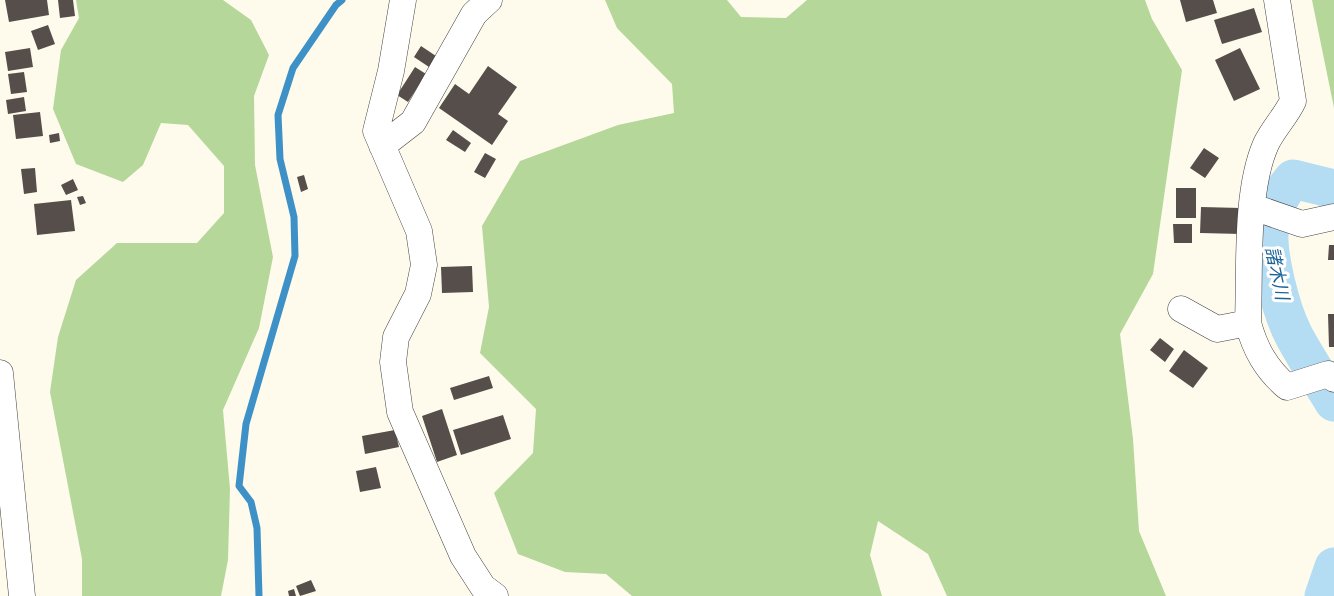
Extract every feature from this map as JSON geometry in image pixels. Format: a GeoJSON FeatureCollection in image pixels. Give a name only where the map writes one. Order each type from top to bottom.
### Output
{"type":"FeatureCollection","features":[{"type":"Feature","properties":{"kind":"street"},"geometry":{"type":"LineString","coordinates":[[403,0],[392,71],[376,131],[419,231],[424,265],[418,294],[396,337],[393,362],[400,412],[463,556],[483,586],[495,596]]}},
{"type":"Feature","properties":{"kind":"street"},"geometry":{"type":"LineString","coordinates":[[382,146],[413,122],[474,14],[489,0]]}},
{"type":"Feature","properties":{"kind":"street"},"geometry":{"type":"LineString","coordinates":[[1277,0],[1293,101],[1287,115],[1267,142],[1254,180],[1248,323],[1253,343],[1271,374],[1287,387],[1328,374],[1334,379]]}},
{"type":"Feature","properties":{"kind":"street"},"geometry":{"type":"LineString","coordinates":[[1253,207],[1302,224],[1334,217]]}},
{"type":"Feature","properties":{"kind":"street"},"geometry":{"type":"LineString","coordinates":[[1181,309],[1217,329],[1248,323]]}},
{"type":"Feature","properties":{"kind":"street"},"geometry":{"type":"LineString","coordinates":[[0,373],[22,596]]}},
{"type":"Feature","properties":{"kind":"green space"},"geometry":{"type":"Polygon","coordinates":[[[76,0],[223,0],[251,20],[269,55],[254,96],[255,165],[273,257],[259,328],[223,410],[230,489],[228,560],[221,596],[82,596],[82,559],[50,392],[58,337],[76,280],[117,243],[197,243],[224,213],[224,166],[188,125],[161,123],[143,165],[123,182],[76,164],[53,109],[61,50],[79,18],[76,0]]]}},
{"type":"Feature","properties":{"kind":"green space"},"geometry":{"type":"Polygon","coordinates":[[[605,0],[727,0],[741,17],[786,18],[807,0],[1145,0],[1152,19],[1182,70],[1153,274],[1120,334],[1133,439],[1139,531],[1166,596],[947,596],[928,554],[878,521],[870,555],[882,596],[632,596],[606,574],[565,572],[518,554],[494,493],[533,453],[536,409],[480,353],[489,307],[482,226],[520,161],[618,125],[674,113],[672,84],[617,28],[605,0]]]}},
{"type":"Feature","properties":{"kind":"green space"},"geometry":{"type":"Polygon","coordinates":[[[1312,0],[1334,0],[1334,108],[1312,0]]]}},
{"type":"Feature","properties":{"kind":"building"},"geometry":{"type":"Polygon","coordinates":[[[5,0],[47,0],[49,15],[9,22],[5,0]]]}},
{"type":"Feature","properties":{"kind":"building"},"geometry":{"type":"Polygon","coordinates":[[[58,0],[73,0],[75,16],[60,18],[58,0]]]}},
{"type":"Feature","properties":{"kind":"building"},"geometry":{"type":"Polygon","coordinates":[[[1180,0],[1213,0],[1217,13],[1186,22],[1180,0]]]}},
{"type":"Feature","properties":{"kind":"building"},"geometry":{"type":"Polygon","coordinates":[[[1254,8],[1262,32],[1222,44],[1214,20],[1254,8]]]}},
{"type":"Feature","properties":{"kind":"building"},"geometry":{"type":"Polygon","coordinates":[[[48,25],[55,44],[38,50],[31,31],[48,25]]]}},
{"type":"Feature","properties":{"kind":"building"},"geometry":{"type":"Polygon","coordinates":[[[421,46],[436,56],[429,67],[414,57],[421,46]]]}},
{"type":"Feature","properties":{"kind":"building"},"geometry":{"type":"Polygon","coordinates":[[[30,48],[33,67],[8,71],[5,52],[30,48]]]}},
{"type":"Feature","properties":{"kind":"building"},"geometry":{"type":"Polygon","coordinates":[[[1240,48],[1260,89],[1234,101],[1215,60],[1240,48]]]}},
{"type":"Feature","properties":{"kind":"building"},"geometry":{"type":"Polygon","coordinates":[[[488,66],[517,87],[498,114],[508,121],[492,145],[439,108],[455,84],[469,94],[488,66]]]}},
{"type":"Feature","properties":{"kind":"building"},"geometry":{"type":"Polygon","coordinates":[[[415,67],[426,74],[408,102],[397,95],[415,67]]]}},
{"type":"Feature","properties":{"kind":"building"},"geometry":{"type":"Polygon","coordinates":[[[24,72],[27,92],[11,94],[8,74],[24,72]]]}},
{"type":"Feature","properties":{"kind":"building"},"geometry":{"type":"Polygon","coordinates":[[[24,97],[26,111],[8,114],[6,100],[24,97]]]}},
{"type":"Feature","properties":{"kind":"building"},"geometry":{"type":"Polygon","coordinates":[[[40,112],[43,136],[16,139],[13,115],[40,112]]]}},
{"type":"Feature","properties":{"kind":"building"},"geometry":{"type":"Polygon","coordinates":[[[453,130],[471,143],[465,152],[446,140],[453,130]]]}},
{"type":"Feature","properties":{"kind":"building"},"geometry":{"type":"Polygon","coordinates":[[[59,133],[60,141],[50,143],[49,135],[59,133]]]}},
{"type":"Feature","properties":{"kind":"building"},"geometry":{"type":"Polygon","coordinates":[[[1204,148],[1219,158],[1205,178],[1190,168],[1204,148]]]}},
{"type":"Feature","properties":{"kind":"building"},"geometry":{"type":"Polygon","coordinates":[[[485,153],[496,159],[485,178],[474,172],[485,153]]]}},
{"type":"Feature","properties":{"kind":"building"},"geometry":{"type":"Polygon","coordinates":[[[35,168],[37,192],[24,194],[21,169],[35,168]]]}},
{"type":"Feature","properties":{"kind":"building"},"geometry":{"type":"Polygon","coordinates":[[[304,175],[308,189],[301,192],[297,177],[304,175]]]}},
{"type":"Feature","properties":{"kind":"building"},"geometry":{"type":"Polygon","coordinates":[[[73,179],[78,190],[66,195],[61,185],[73,179]]]}},
{"type":"Feature","properties":{"kind":"building"},"geometry":{"type":"Polygon","coordinates":[[[1176,188],[1196,188],[1196,218],[1176,218],[1176,188]]]}},
{"type":"Feature","properties":{"kind":"building"},"geometry":{"type":"Polygon","coordinates":[[[83,196],[86,203],[80,205],[77,197],[83,196]]]}},
{"type":"Feature","properties":{"kind":"building"},"geometry":{"type":"Polygon","coordinates":[[[71,200],[75,231],[37,235],[34,204],[71,200]]]}},
{"type":"Feature","properties":{"kind":"building"},"geometry":{"type":"Polygon","coordinates":[[[1201,207],[1241,208],[1241,234],[1200,233],[1201,207]]]}},
{"type":"Feature","properties":{"kind":"building"},"geometry":{"type":"Polygon","coordinates":[[[1173,224],[1192,224],[1192,243],[1174,243],[1173,224]]]}},
{"type":"Feature","properties":{"kind":"building"},"geometry":{"type":"Polygon","coordinates":[[[1329,245],[1334,245],[1334,260],[1328,260],[1329,245]]]}},
{"type":"Feature","properties":{"kind":"building"},"geometry":{"type":"Polygon","coordinates":[[[472,266],[473,292],[442,293],[441,267],[472,266]]]}},
{"type":"Feature","properties":{"kind":"building"},"geometry":{"type":"Polygon","coordinates":[[[1328,314],[1334,314],[1334,347],[1329,347],[1328,314]]]}},
{"type":"Feature","properties":{"kind":"building"},"geometry":{"type":"Polygon","coordinates":[[[1160,338],[1174,349],[1165,362],[1150,350],[1160,338]]]}},
{"type":"Feature","properties":{"kind":"building"},"geometry":{"type":"Polygon","coordinates":[[[1184,350],[1208,368],[1193,388],[1169,371],[1184,350]]]}},
{"type":"Feature","properties":{"kind":"building"},"geometry":{"type":"Polygon","coordinates":[[[489,376],[493,388],[454,400],[450,388],[489,376]]]}},
{"type":"Feature","properties":{"kind":"building"},"geometry":{"type":"Polygon","coordinates":[[[442,409],[457,455],[437,462],[422,416],[442,409]]]}},
{"type":"Feature","properties":{"kind":"building"},"geometry":{"type":"Polygon","coordinates":[[[503,415],[511,439],[461,455],[453,430],[503,415]]]}},
{"type":"Feature","properties":{"kind":"building"},"geometry":{"type":"Polygon","coordinates":[[[395,430],[399,447],[365,454],[362,436],[395,430]]]}},
{"type":"Feature","properties":{"kind":"building"},"geometry":{"type":"Polygon","coordinates":[[[376,467],[381,488],[360,492],[356,471],[376,467]]]}},
{"type":"Feature","properties":{"kind":"building"},"geometry":{"type":"Polygon","coordinates":[[[311,580],[316,591],[300,596],[296,586],[311,580]]]}},
{"type":"Feature","properties":{"kind":"building"},"geometry":{"type":"Polygon","coordinates":[[[294,589],[296,596],[289,596],[288,591],[294,589]]]}},
{"type":"Feature","properties":{"kind":"waterway"},"geometry":{"type":"LineString","coordinates":[[259,596],[257,528],[251,502],[239,486],[246,424],[295,256],[294,217],[280,159],[278,115],[293,68],[336,5],[342,0]]}},
{"type":"Feature","properties":{"kind":"waterway","name":"諸木川"},"geometry":{"type":"LineString","coordinates":[[1334,189],[1293,179],[1276,206],[1271,219],[1269,236],[1275,280],[1288,323],[1302,351],[1334,402]]}},
{"type":"Feature","properties":{"kind":"waterway","name":"諸木川"},"geometry":{"type":"LineString","coordinates":[[1324,596],[1334,567]]}}]}
